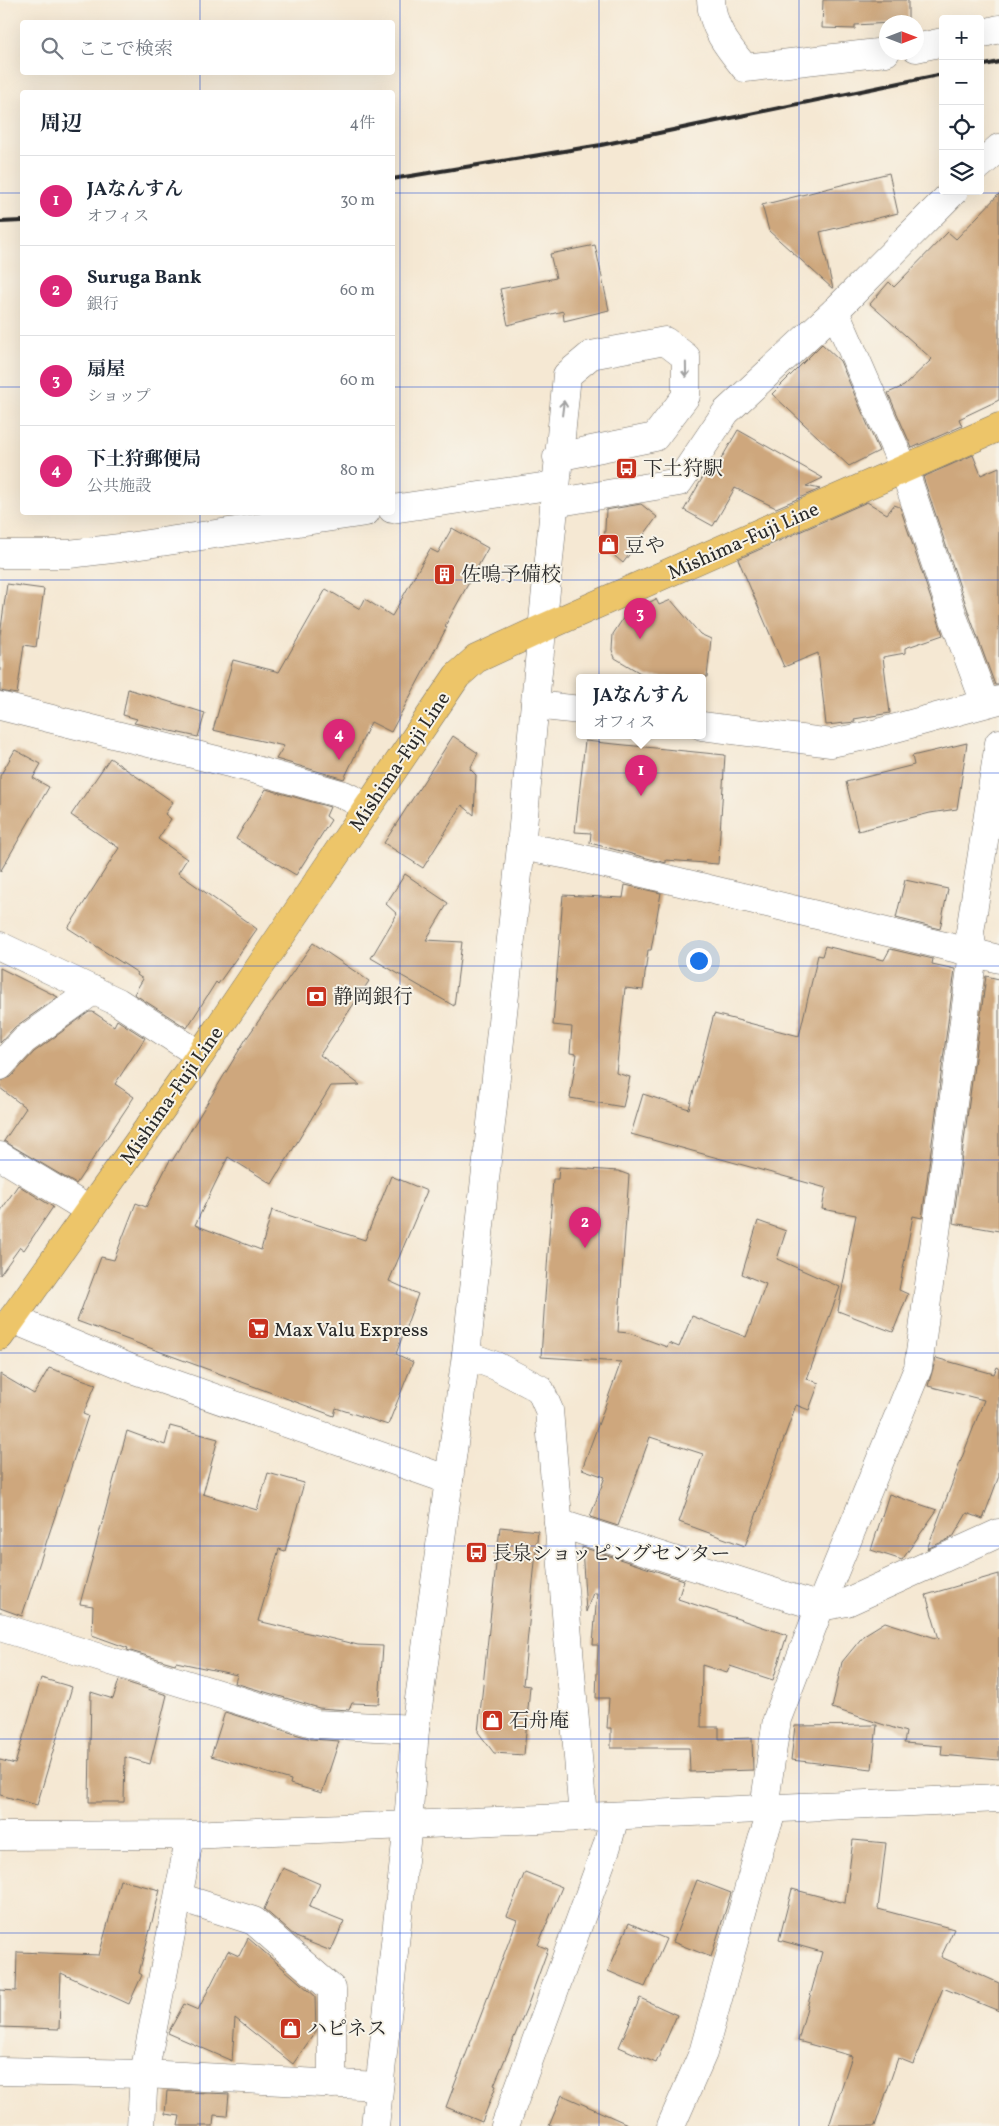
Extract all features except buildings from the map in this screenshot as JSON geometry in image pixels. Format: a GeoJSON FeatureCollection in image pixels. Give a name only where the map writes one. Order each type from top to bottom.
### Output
{"type":"FeatureCollection","features":[{"type":"Feature","properties":{"kind":"main road","name":"Mishima-Fuji Line"},"geometry":{"type":"LineString","coordinates":[[6,1328],[200,1055],[457,676],[476,659],[999,427]]}},
{"type":"Feature","properties":{"kind":"street"},"geometry":{"type":"LineString","coordinates":[[711,0],[712,15],[724,43],[745,68],[879,53]]}},
{"type":"Feature","properties":{"kind":"street"},"geometry":{"type":"LineString","coordinates":[[984,33],[999,29]]}},
{"type":"Feature","properties":{"kind":"street"},"geometry":{"type":"LineString","coordinates":[[924,46],[939,43]]}},
{"type":"Feature","properties":{"kind":"street"},"geometry":{"type":"LineString","coordinates":[[984,161],[999,148]]}},
{"type":"Feature","properties":{"kind":"street"},"geometry":{"type":"LineString","coordinates":[[395,509],[679,482],[726,412],[835,311],[950,195]]}},
{"type":"Feature","properties":{"kind":"street"},"geometry":{"type":"LineString","coordinates":[[706,727],[831,743],[870,735],[992,702],[954,620],[904,469],[835,311]]}},
{"type":"Feature","properties":{"kind":"street"},"geometry":{"type":"LineString","coordinates":[[375,2126],[408,1824],[416,1729],[466,1356],[521,846],[557,457],[566,375],[591,355],[665,341],[686,357],[686,396],[655,437],[557,457]]}},
{"type":"Feature","properties":{"kind":"street"},"geometry":{"type":"LineString","coordinates":[[0,554],[69,554],[346,515]]}},
{"type":"Feature","properties":{"kind":"street"},"geometry":{"type":"LineString","coordinates":[[535,705],[576,710]]}},
{"type":"Feature","properties":{"kind":"street"},"geometry":{"type":"LineString","coordinates":[[0,706],[249,768],[344,795],[368,807]]}},
{"type":"Feature","properties":{"kind":"street"},"geometry":{"type":"LineString","coordinates":[[672,2126],[703,2053],[762,1840],[769,1807],[777,1719],[820,1607],[918,1368],[973,953],[970,932],[999,743]]}},
{"type":"Feature","properties":{"kind":"street"},"geometry":{"type":"LineString","coordinates":[[521,846],[568,855],[999,959]]}},
{"type":"Feature","properties":{"kind":"street"},"geometry":{"type":"LineString","coordinates":[[0,946],[118,1002],[200,1055]]}},
{"type":"Feature","properties":{"kind":"street"},"geometry":{"type":"LineString","coordinates":[[0,1066],[24,1040],[94,990]]}},
{"type":"Feature","properties":{"kind":"street"},"geometry":{"type":"LineString","coordinates":[[0,1156],[89,1210]]}},
{"type":"Feature","properties":{"kind":"street"},"geometry":{"type":"LineString","coordinates":[[6,1328],[132,1369],[449,1480]]}},
{"type":"Feature","properties":{"kind":"street"},"geometry":{"type":"LineString","coordinates":[[466,1356],[496,1366],[540,1389],[549,1410],[583,1817]]}},
{"type":"Feature","properties":{"kind":"street"},"geometry":{"type":"LineString","coordinates":[[558,1523],[820,1607],[847,1602],[999,1533]]}},
{"type":"Feature","properties":{"kind":"street"},"geometry":{"type":"LineString","coordinates":[[0,1627],[316,1724],[416,1729]]}},
{"type":"Feature","properties":{"kind":"street"},"geometry":{"type":"LineString","coordinates":[[0,1836],[190,1836],[769,1807],[999,1798]]}},
{"type":"Feature","properties":{"kind":"street"},"geometry":{"type":"LineString","coordinates":[[505,2126],[607,1846],[615,1816]]}},
{"type":"Feature","properties":{"kind":"street"},"geometry":{"type":"LineString","coordinates":[[141,2126],[144,2074],[190,1836]]}},
{"type":"Feature","properties":{"kind":"street"},"geometry":{"type":"LineString","coordinates":[[178,1897],[254,1921],[332,1989],[332,2084]]}},
{"type":"Feature","properties":{"kind":"street"},"geometry":{"type":"LineString","coordinates":[[0,2071],[144,2074],[379,2086]]}},
{"type":"Feature","properties":{"kind":"railway"},"geometry":{"type":"LineString","coordinates":[[984,65],[999,62]]}},
{"type":"Feature","properties":{"kind":"railway"},"geometry":{"type":"LineString","coordinates":[[395,179],[601,145],[939,75]]}},
{"type":"Feature","properties":{"kind":"railway"},"geometry":{"type":"LineString","coordinates":[[0,222],[20,221]]}},
{"type":"Feature","properties":{"kind":"place","name":"下土狩駅"},"geometry":{"type":"Point","coordinates":[627,468]}},
{"type":"Feature","properties":{"kind":"place","name":"豆や"},"geometry":{"type":"Point","coordinates":[609,545]}},
{"type":"Feature","properties":{"kind":"place","name":"佐鳴予備校"},"geometry":{"type":"Point","coordinates":[445,574]}},
{"type":"Feature","properties":{"kind":"place","name":"扇屋"},"geometry":{"type":"Point","coordinates":[640,639]}},
{"type":"Feature","properties":{"kind":"place","name":"下土狩郵便局"},"geometry":{"type":"Point","coordinates":[339,760]}},
{"type":"Feature","properties":{"kind":"place","name":"JAなんすん"},"geometry":{"type":"Point","coordinates":[641,796]}},
{"type":"Feature","properties":{"kind":"place","name":"静岡銀行"},"geometry":{"type":"Point","coordinates":[317,996]}},
{"type":"Feature","properties":{"kind":"place","name":"Suruga Bank"},"geometry":{"type":"Point","coordinates":[585,1248]}},
{"type":"Feature","properties":{"kind":"place","name":"Max Valu Express"},"geometry":{"type":"Point","coordinates":[258,1329]}},
{"type":"Feature","properties":{"kind":"place","name":"長泉ショッピングセンター"},"geometry":{"type":"Point","coordinates":[476,1553]}},
{"type":"Feature","properties":{"kind":"place","name":"石舟庵"},"geometry":{"type":"Point","coordinates":[493,1720]}},
{"type":"Feature","properties":{"kind":"place","name":"ハピネス"},"geometry":{"type":"Point","coordinates":[291,2028]}}]}
